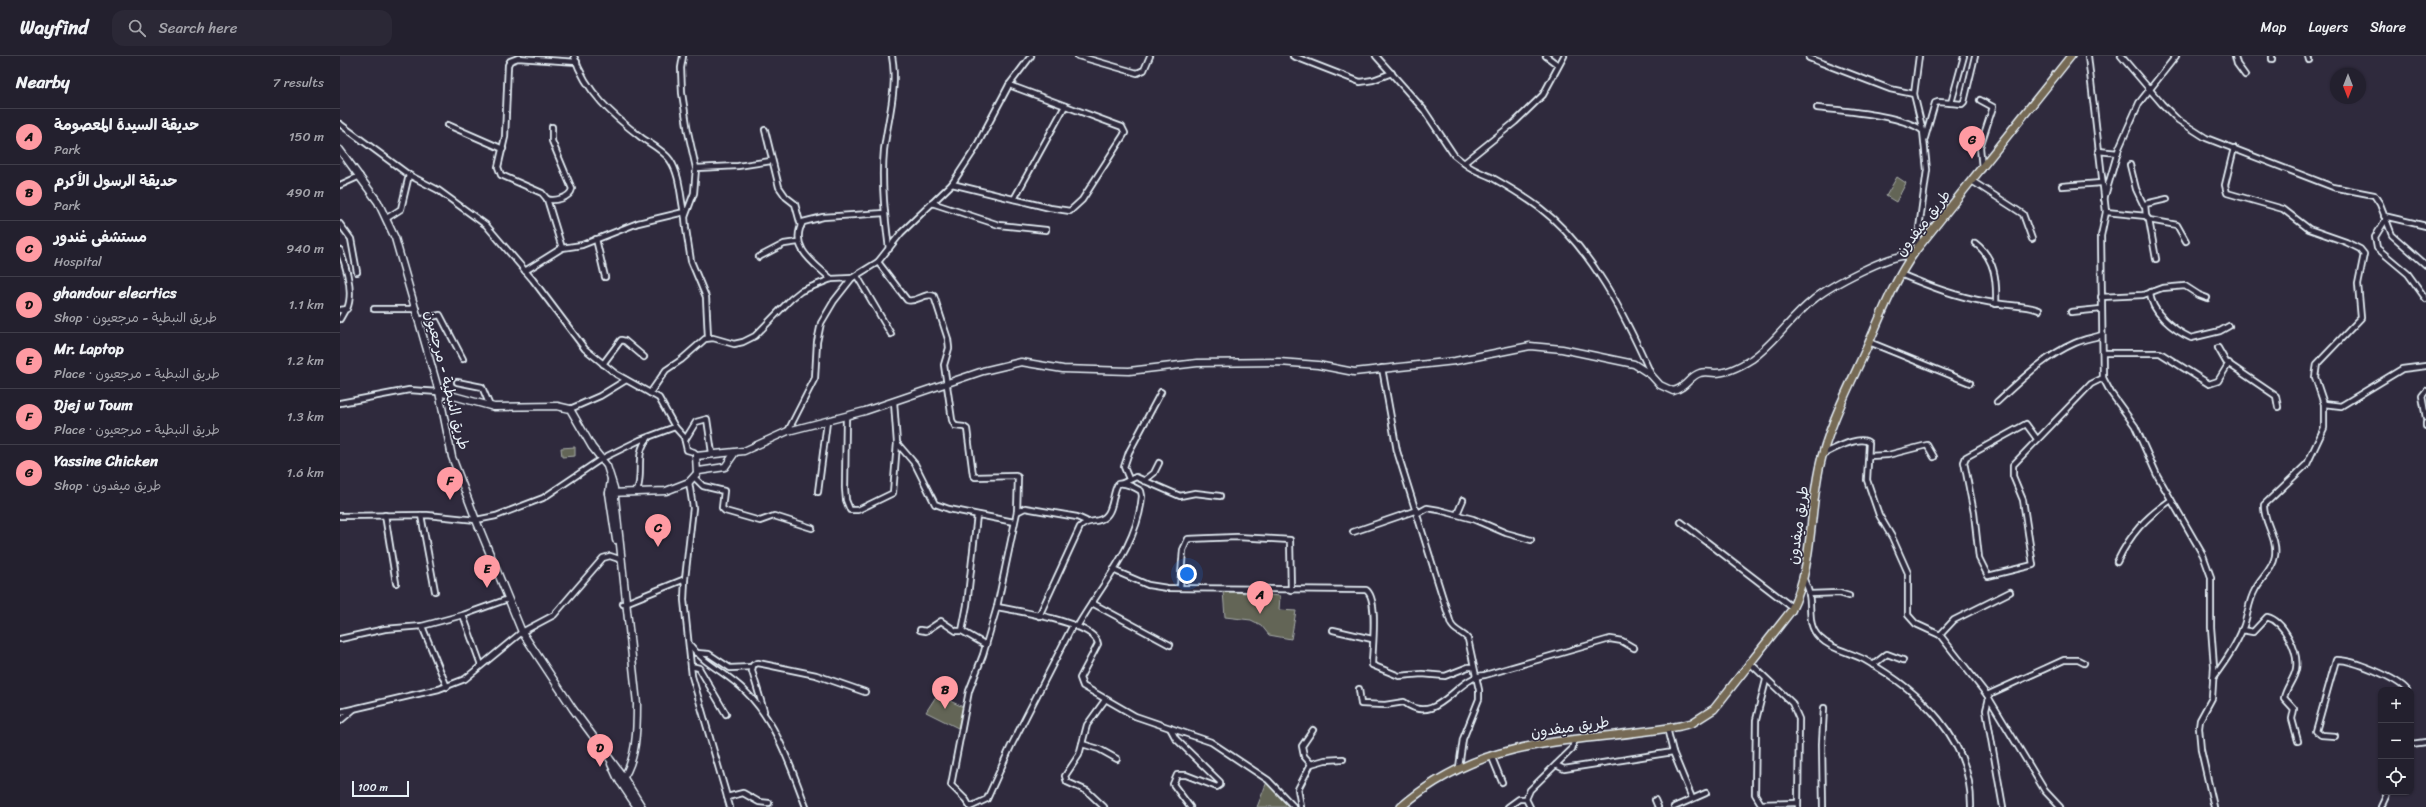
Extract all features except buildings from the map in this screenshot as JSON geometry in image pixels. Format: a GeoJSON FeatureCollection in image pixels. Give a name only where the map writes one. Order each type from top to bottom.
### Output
{"type":"FeatureCollection","features":[{"type":"Feature","properties":{"kind":"main road","name":"طريق ميفدون"},"geometry":{"type":"LineString","coordinates":[[1401,807],[1422,789],[1459,767],[1491,755],[1575,739],[1667,728],[1692,723],[1708,714],[1793,608],[1804,577],[1816,484],[1823,454],[1841,405],[1900,274],[1914,253],[2071,56]]}},
{"type":"Feature","properties":{"kind":"street"},"geometry":{"type":"LineString","coordinates":[[574,56],[589,88],[611,114],[669,158],[676,171],[685,214],[691,261],[706,297],[708,337]]}},
{"type":"Feature","properties":{"kind":"street"},"geometry":{"type":"LineString","coordinates":[[683,56],[681,68],[682,93],[688,132],[696,168],[694,193],[685,214]]}},
{"type":"Feature","properties":{"kind":"street"},"geometry":{"type":"LineString","coordinates":[[889,249],[885,213],[884,151],[894,82],[892,56]]}},
{"type":"Feature","properties":{"kind":"street"},"geometry":{"type":"LineString","coordinates":[[788,431],[815,378],[817,342],[821,323],[834,301],[855,277],[878,262],[901,233],[952,184],[975,149],[1009,85],[1031,56]]}},
{"type":"Feature","properties":{"kind":"street"},"geometry":{"type":"LineString","coordinates":[[1078,56],[1137,73],[1144,70],[1150,56]]}},
{"type":"Feature","properties":{"kind":"street"},"geometry":{"type":"LineString","coordinates":[[1293,56],[1360,82],[1373,80],[1392,72]]}},
{"type":"Feature","properties":{"kind":"street"},"geometry":{"type":"LineString","coordinates":[[1376,56],[1392,72],[1440,131],[1454,155],[1464,163],[1501,183],[1539,208],[1563,230],[1593,268],[1619,307],[1651,375],[1660,385],[1673,391],[1684,387],[1699,373],[1716,373],[1736,368],[1760,353],[1813,299],[1880,263],[1914,253],[1927,170],[1925,139],[1914,94],[1918,56]]}},
{"type":"Feature","properties":{"kind":"street"},"geometry":{"type":"LineString","coordinates":[[1546,56],[1558,65]]}},
{"type":"Feature","properties":{"kind":"street"},"geometry":{"type":"LineString","coordinates":[[1464,163],[1515,122],[1543,95],[1564,56]]}},
{"type":"Feature","properties":{"kind":"street"},"geometry":{"type":"LineString","coordinates":[[1952,103],[1964,56]]}},
{"type":"Feature","properties":{"kind":"street"},"geometry":{"type":"LineString","coordinates":[[1925,139],[1935,104],[1938,102],[1962,104],[1964,102],[1975,56]]}},
{"type":"Feature","properties":{"kind":"street"},"geometry":{"type":"LineString","coordinates":[[2088,56],[2095,110],[2101,183],[2106,212],[2101,236],[2103,378],[2111,393],[2135,426],[2171,500],[2202,555],[2211,577],[2212,698],[2200,720],[2198,728],[2201,750],[2214,807]]}},
{"type":"Feature","properties":{"kind":"street"},"geometry":{"type":"LineString","coordinates":[[2121,56],[2150,90],[2191,130],[2206,138],[2333,187],[2374,195],[2378,199],[2392,235],[2426,265]]}},
{"type":"Feature","properties":{"kind":"street"},"geometry":{"type":"LineString","coordinates":[[2104,201],[2118,153],[2139,103],[2176,56]]}},
{"type":"Feature","properties":{"kind":"street"},"geometry":{"type":"LineString","coordinates":[[2235,56],[2237,64],[2245,75]]}},
{"type":"Feature","properties":{"kind":"street"},"geometry":{"type":"LineString","coordinates":[[562,248],[547,199],[542,193],[499,172],[503,148],[510,61],[518,58],[577,62]]}},
{"type":"Feature","properties":{"kind":"street"},"geometry":{"type":"LineString","coordinates":[[1809,58],[1890,89],[1914,94]]}},
{"type":"Feature","properties":{"kind":"street"},"geometry":{"type":"LineString","coordinates":[[952,184],[1067,212],[1073,210],[1087,194],[1125,133],[1122,127],[1009,85]]}},
{"type":"Feature","properties":{"kind":"street"},"geometry":{"type":"LineString","coordinates":[[1980,100],[1993,107],[1980,147],[1982,169]]}},
{"type":"Feature","properties":{"kind":"street"},"geometry":{"type":"LineString","coordinates":[[1014,199],[1065,106]]}},
{"type":"Feature","properties":{"kind":"street"},"geometry":{"type":"LineString","coordinates":[[1817,108],[1893,120],[1916,125],[1923,131]]}},
{"type":"Feature","properties":{"kind":"street"},"geometry":{"type":"LineString","coordinates":[[341,125],[409,175],[438,190],[486,226],[525,271],[585,349],[626,380],[650,392],[663,402],[676,427],[685,440],[686,449],[694,452],[696,456],[695,475],[703,486],[724,492],[722,508],[725,511],[760,520],[774,516],[812,528]]}},
{"type":"Feature","properties":{"kind":"street"},"geometry":{"type":"LineString","coordinates":[[448,125],[503,148]]}},
{"type":"Feature","properties":{"kind":"street"},"geometry":{"type":"LineString","coordinates":[[547,199],[552,201],[564,197],[570,194],[572,189],[552,141],[552,127]]}},
{"type":"Feature","properties":{"kind":"street"},"geometry":{"type":"LineString","coordinates":[[765,130],[771,161],[783,194],[795,204],[801,226],[798,242],[803,251],[831,279]]}},
{"type":"Feature","properties":{"kind":"street"},"geometry":{"type":"LineString","coordinates":[[2213,678],[2232,652],[2242,630],[2254,590],[2271,567],[2275,556],[2275,549],[2265,515],[2264,505],[2274,493],[2300,472],[2312,457],[2324,428],[2324,404],[2315,377],[2317,364],[2361,318],[2358,284],[2364,254],[2360,249],[2346,242],[2309,228],[2284,209],[2228,193],[2225,185],[2234,148]]}},
{"type":"Feature","properties":{"kind":"street","name":"طريق النبطية - مرجعيون"},"geometry":{"type":"LineString","coordinates":[[340,150],[360,176],[387,218],[401,255],[439,392],[447,440],[476,520],[522,632],[611,762],[635,803],[642,807]]}},
{"type":"Feature","properties":{"kind":"street"},"geometry":{"type":"LineString","coordinates":[[2098,151],[2118,153]]}},
{"type":"Feature","properties":{"kind":"street"},"geometry":{"type":"LineString","coordinates":[[696,168],[738,166],[771,161]]}},
{"type":"Feature","properties":{"kind":"street"},"geometry":{"type":"LineString","coordinates":[[2130,166],[2136,189],[2144,206],[2156,259]]}},
{"type":"Feature","properties":{"kind":"street"},"geometry":{"type":"LineString","coordinates":[[387,218],[401,209],[409,175]]}},
{"type":"Feature","properties":{"kind":"street"},"geometry":{"type":"LineString","coordinates":[[340,185],[360,176]]}},
{"type":"Feature","properties":{"kind":"street"},"geometry":{"type":"LineString","coordinates":[[1972,181],[2023,214],[2032,239]]}},
{"type":"Feature","properties":{"kind":"street"},"geometry":{"type":"LineString","coordinates":[[2062,186],[2101,183]]}},
{"type":"Feature","properties":{"kind":"street"},"geometry":{"type":"LineString","coordinates":[[2144,206],[2148,202],[2167,199]]}},
{"type":"Feature","properties":{"kind":"street"},"geometry":{"type":"LineString","coordinates":[[932,203],[999,225],[1046,230]]}},
{"type":"Feature","properties":{"kind":"street"},"geometry":{"type":"LineString","coordinates":[[2106,212],[2147,218],[2177,225],[2186,241]]}},
{"type":"Feature","properties":{"kind":"street"},"geometry":{"type":"LineString","coordinates":[[801,226],[809,219],[885,213]]}},
{"type":"Feature","properties":{"kind":"street"},"geometry":{"type":"LineString","coordinates":[[525,271],[562,248],[582,245],[638,223],[685,214]]}},
{"type":"Feature","properties":{"kind":"street"},"geometry":{"type":"LineString","coordinates":[[2385,218],[2426,226]]}},
{"type":"Feature","properties":{"kind":"street"},"geometry":{"type":"LineString","coordinates":[[2385,218],[2375,237],[2377,248],[2408,274],[2426,299]]}},
{"type":"Feature","properties":{"kind":"street"},"geometry":{"type":"LineString","coordinates":[[340,224],[351,239],[356,253],[357,272]]}},
{"type":"Feature","properties":{"kind":"street"},"geometry":{"type":"LineString","coordinates":[[596,239],[605,277]]}},
{"type":"Feature","properties":{"kind":"street"},"geometry":{"type":"LineString","coordinates":[[759,257],[784,244],[798,242]]}},
{"type":"Feature","properties":{"kind":"street"},"geometry":{"type":"LineString","coordinates":[[1975,243],[1982,248],[1992,263],[1996,304]]}},
{"type":"Feature","properties":{"kind":"street"},"geometry":{"type":"LineString","coordinates":[[340,250],[348,282],[349,302],[342,310],[340,319]]}},
{"type":"Feature","properties":{"kind":"street"},"geometry":{"type":"LineString","coordinates":[[878,262],[907,300],[912,301],[930,295],[935,298],[948,339],[949,348],[944,365],[953,424],[955,426],[964,427],[968,433],[973,475],[1018,476],[1017,512],[997,607],[986,645],[969,690],[951,785],[966,800],[970,807],[987,799],[1011,746],[1075,626],[1092,603],[1133,535],[1142,499],[1141,491],[1123,483]]}},
{"type":"Feature","properties":{"kind":"street"},"geometry":{"type":"LineString","coordinates":[[1900,274],[1944,292],[1996,304],[2029,306],[2040,310]]}},
{"type":"Feature","properties":{"kind":"street"},"geometry":{"type":"LineString","coordinates":[[708,337],[734,344],[752,338],[796,294],[831,279],[855,277]]}},
{"type":"Feature","properties":{"kind":"street"},"geometry":{"type":"LineString","coordinates":[[855,277],[891,334]]}},
{"type":"Feature","properties":{"kind":"street"},"geometry":{"type":"LineString","coordinates":[[2102,297],[2150,292],[2170,287],[2185,286],[2207,298]]}},
{"type":"Feature","properties":{"kind":"street"},"geometry":{"type":"LineString","coordinates":[[2150,292],[2154,305],[2168,323],[2190,338],[2220,331],[2229,326]]}},
{"type":"Feature","properties":{"kind":"street"},"geometry":{"type":"LineString","coordinates":[[374,309],[416,309]]}},
{"type":"Feature","properties":{"kind":"street"},"geometry":{"type":"LineString","coordinates":[[2072,312],[2101,309]]}},
{"type":"Feature","properties":{"kind":"street"},"geometry":{"type":"LineString","coordinates":[[419,320],[440,315],[463,359]]}},
{"type":"Feature","properties":{"kind":"street"},"geometry":{"type":"LineString","coordinates":[[1998,402],[2028,373],[2053,354],[2076,342],[2102,335]]}},
{"type":"Feature","properties":{"kind":"street"},"geometry":{"type":"LineString","coordinates":[[650,392],[666,370],[708,337]]}},
{"type":"Feature","properties":{"kind":"street"},"geometry":{"type":"LineString","coordinates":[[603,364],[621,340],[644,357]]}},
{"type":"Feature","properties":{"kind":"street"},"geometry":{"type":"LineString","coordinates":[[1869,342],[1970,383]]}},
{"type":"Feature","properties":{"kind":"street"},"geometry":{"type":"LineString","coordinates":[[696,456],[712,453],[734,454],[761,445],[788,431],[846,417],[894,402],[947,382],[997,367],[1021,362],[1062,369],[1129,371],[1197,363],[1248,361],[1318,365],[1354,372],[1455,361],[1530,346],[1562,349],[1626,362],[1651,375]]}},
{"type":"Feature","properties":{"kind":"street"},"geometry":{"type":"LineString","coordinates":[[2218,348],[2224,360],[2276,396],[2278,407]]}},
{"type":"Feature","properties":{"kind":"street"},"geometry":{"type":"LineString","coordinates":[[2103,353],[2160,353],[2209,384],[2218,381],[2229,364]]}},
{"type":"Feature","properties":{"kind":"street"},"geometry":{"type":"LineString","coordinates":[[2324,404],[2341,406],[2402,369],[2426,366]]}},
{"type":"Feature","properties":{"kind":"street"},"geometry":{"type":"LineString","coordinates":[[1382,368],[1398,451],[1451,624],[1453,629],[1465,635],[1468,639],[1472,668],[1479,699],[1463,739],[1459,767]]}},
{"type":"Feature","properties":{"kind":"street"},"geometry":{"type":"LineString","coordinates":[[2037,439],[2026,424],[1966,457],[1964,462],[1974,513],[1979,558],[1988,576],[2033,565],[2023,500],[2012,469],[2013,465],[2091,384],[2103,378]]}},
{"type":"Feature","properties":{"kind":"street"},"geometry":{"type":"LineString","coordinates":[[340,403],[409,390],[439,392],[490,406],[509,408],[558,406],[570,409],[600,396],[626,380]]}},
{"type":"Feature","properties":{"kind":"street"},"geometry":{"type":"LineString","coordinates":[[457,382],[482,387],[490,406]]}},
{"type":"Feature","properties":{"kind":"street"},"geometry":{"type":"LineString","coordinates":[[2426,391],[2422,396],[2426,418]]}},
{"type":"Feature","properties":{"kind":"street"},"geometry":{"type":"LineString","coordinates":[[1129,479],[1124,467],[1129,452],[1161,392]]}},
{"type":"Feature","properties":{"kind":"street"},"geometry":{"type":"LineString","coordinates":[[846,417],[846,500],[850,510],[858,510],[893,493],[897,443],[894,402]]}},
{"type":"Feature","properties":{"kind":"street"},"geometry":{"type":"LineString","coordinates":[[570,409],[608,469],[611,480],[637,704],[636,734],[629,765],[622,780]]}},
{"type":"Feature","properties":{"kind":"street"},"geometry":{"type":"LineString","coordinates":[[685,440],[696,422],[707,419],[712,453]]}},
{"type":"Feature","properties":{"kind":"street"},"geometry":{"type":"LineString","coordinates":[[818,492],[826,422]]}},
{"type":"Feature","properties":{"kind":"street"},"geometry":{"type":"LineString","coordinates":[[340,516],[421,515],[476,520],[518,509],[543,498],[601,459],[676,427]]}},
{"type":"Feature","properties":{"kind":"street"},"geometry":{"type":"LineString","coordinates":[[637,491],[641,475],[640,452],[648,438]]}},
{"type":"Feature","properties":{"kind":"street"},"geometry":{"type":"LineString","coordinates":[[1823,454],[1847,444],[1864,440],[1869,443],[1869,456],[1866,470],[1867,480],[1879,516],[1892,537],[1908,573],[1908,615],[1916,624],[1940,635],[1988,697],[2045,791],[2060,807]]}},
{"type":"Feature","properties":{"kind":"street"},"geometry":{"type":"LineString","coordinates":[[897,443],[915,464],[935,504],[940,507],[1014,522]]}},
{"type":"Feature","properties":{"kind":"street"},"geometry":{"type":"LineString","coordinates":[[1869,456],[1888,455],[1927,445],[1934,457]]}},
{"type":"Feature","properties":{"kind":"street"},"geometry":{"type":"LineString","coordinates":[[613,495],[637,491],[666,490],[689,482],[695,475],[709,468],[725,467],[734,454]]}},
{"type":"Feature","properties":{"kind":"street"},"geometry":{"type":"LineString","coordinates":[[1144,481],[1154,473],[1159,463]]}},
{"type":"Feature","properties":{"kind":"street"},"geometry":{"type":"LineString","coordinates":[[1017,512],[1025,508],[1073,516],[1086,521],[1100,520],[1107,516],[1115,488],[1118,484],[1136,477],[1180,496],[1196,493],[1220,496]]}},
{"type":"Feature","properties":{"kind":"street"},"geometry":{"type":"LineString","coordinates":[[689,482],[693,508],[684,600],[691,646],[691,666],[730,807]]}},
{"type":"Feature","properties":{"kind":"street"},"geometry":{"type":"LineString","coordinates":[[1457,514],[1463,500]]}},
{"type":"Feature","properties":{"kind":"street"},"geometry":{"type":"LineString","coordinates":[[2117,562],[2128,539],[2149,516],[2171,500]]}},
{"type":"Feature","properties":{"kind":"street"},"geometry":{"type":"LineString","coordinates":[[1353,532],[1428,508],[1457,514],[1506,533],[1530,540]]}},
{"type":"Feature","properties":{"kind":"street"},"geometry":{"type":"LineString","coordinates":[[421,515],[435,591]]}},
{"type":"Feature","properties":{"kind":"street"},"geometry":{"type":"LineString","coordinates":[[962,631],[967,605],[977,515]]}},
{"type":"Feature","properties":{"kind":"street"},"geometry":{"type":"LineString","coordinates":[[385,516],[396,584]]}},
{"type":"Feature","properties":{"kind":"street"},"geometry":{"type":"LineString","coordinates":[[1039,616],[1066,552],[1080,527],[1086,521]]}},
{"type":"Feature","properties":{"kind":"street"},"geometry":{"type":"LineString","coordinates":[[1681,522],[1793,608]]}},
{"type":"Feature","properties":{"kind":"street"},"geometry":{"type":"LineString","coordinates":[[1180,587],[1183,550],[1186,540],[1198,537],[1237,536],[1290,540],[1291,590]]}},
{"type":"Feature","properties":{"kind":"street"},"geometry":{"type":"LineString","coordinates":[[340,712],[447,687],[465,679],[522,632],[554,614],[577,590],[600,560],[606,557],[619,556]]}},
{"type":"Feature","properties":{"kind":"street"},"geometry":{"type":"LineString","coordinates":[[1113,570],[1154,586],[1291,590],[1361,590],[1370,592],[1374,609],[1372,665],[1399,676],[1422,674],[1445,676],[1468,667],[1472,668]]}},
{"type":"Feature","properties":{"kind":"street"},"geometry":{"type":"LineString","coordinates":[[1804,577],[1810,594],[1811,624],[1819,637],[1841,651],[1858,657],[1873,665],[1923,700],[1941,721],[1955,743],[1966,768],[1971,807]]}},
{"type":"Feature","properties":{"kind":"street"},"geometry":{"type":"LineString","coordinates":[[625,606],[685,579]]}},
{"type":"Feature","properties":{"kind":"street"},"geometry":{"type":"LineString","coordinates":[[1940,635],[1954,620],[2010,592]]}},
{"type":"Feature","properties":{"kind":"street"},"geometry":{"type":"LineString","coordinates":[[1810,594],[1839,593],[1849,596]]}},
{"type":"Feature","properties":{"kind":"street"},"geometry":{"type":"LineString","coordinates":[[340,639],[384,629],[422,626],[463,615],[508,599]]}},
{"type":"Feature","properties":{"kind":"street"},"geometry":{"type":"LineString","coordinates":[[1092,603],[1170,645]]}},
{"type":"Feature","properties":{"kind":"street"},"geometry":{"type":"LineString","coordinates":[[997,607],[1075,626],[1098,642],[1097,648],[1081,676],[1081,684],[1105,700],[1135,716],[1203,738],[1241,760],[1268,780],[1294,807]]}},
{"type":"Feature","properties":{"kind":"street"},"geometry":{"type":"LineString","coordinates":[[463,615],[481,665]]}},
{"type":"Feature","properties":{"kind":"street"},"geometry":{"type":"LineString","coordinates":[[2242,630],[2253,632],[2267,617],[2276,621],[2289,638],[2296,667],[2284,698],[2294,709],[2292,719],[2298,741]]}},
{"type":"Feature","properties":{"kind":"street"},"geometry":{"type":"LineString","coordinates":[[920,630],[926,631],[941,621],[986,645]]}},
{"type":"Feature","properties":{"kind":"street"},"geometry":{"type":"LineString","coordinates":[[422,626],[447,687]]}},
{"type":"Feature","properties":{"kind":"street"},"geometry":{"type":"LineString","coordinates":[[1333,630],[1372,639]]}},
{"type":"Feature","properties":{"kind":"street"},"geometry":{"type":"LineString","coordinates":[[1359,689],[1361,704],[1385,705],[1404,702],[1414,709],[1420,710],[1430,708],[1440,703],[1475,676],[1485,676],[1610,639],[1622,641],[1634,648]]}},
{"type":"Feature","properties":{"kind":"street"},"geometry":{"type":"LineString","coordinates":[[691,646],[696,653],[740,686],[764,711]]}},
{"type":"Feature","properties":{"kind":"street"},"geometry":{"type":"LineString","coordinates":[[696,653],[709,654],[730,668],[752,667],[762,663],[786,667],[816,675],[865,692]]}},
{"type":"Feature","properties":{"kind":"street"},"geometry":{"type":"LineString","coordinates":[[1873,665],[1887,654],[1903,660]]}},
{"type":"Feature","properties":{"kind":"street"},"geometry":{"type":"LineString","coordinates":[[1988,697],[2064,660],[2078,660],[2084,663]]}},
{"type":"Feature","properties":{"kind":"street"},"geometry":{"type":"LineString","coordinates":[[2335,736],[2321,735],[2316,731],[2336,660],[2366,667],[2401,684],[2404,687]]}},
{"type":"Feature","properties":{"kind":"street"},"geometry":{"type":"LineString","coordinates":[[1749,662],[1766,680],[1792,703],[1799,719],[1798,805],[1761,804],[1757,801],[1756,720],[1766,680]]}},
{"type":"Feature","properties":{"kind":"street"},"geometry":{"type":"LineString","coordinates":[[691,666],[699,668],[726,714]]}},
{"type":"Feature","properties":{"kind":"street"},"geometry":{"type":"LineString","coordinates":[[752,667],[764,711],[806,807]]}},
{"type":"Feature","properties":{"kind":"street"},"geometry":{"type":"LineString","coordinates":[[1988,697],[1986,710],[2003,807]]}},
{"type":"Feature","properties":{"kind":"street"},"geometry":{"type":"LineString","coordinates":[[1104,807],[1087,791],[1067,782],[1066,779],[1067,772],[1079,755],[1087,725],[1105,700]]}},
{"type":"Feature","properties":{"kind":"street"},"geometry":{"type":"LineString","coordinates":[[340,721],[356,708]]}},
{"type":"Feature","properties":{"kind":"street"},"geometry":{"type":"LineString","coordinates":[[1823,807],[1822,744],[1824,708]]}},
{"type":"Feature","properties":{"kind":"street"},"geometry":{"type":"LineString","coordinates":[[1170,728],[1176,739],[1221,784],[1217,787],[1186,775],[1176,775],[1173,784],[1190,807]]}},
{"type":"Feature","properties":{"kind":"street"},"geometry":{"type":"LineString","coordinates":[[1667,728],[1673,752],[1692,798]]}},
{"type":"Feature","properties":{"kind":"street"},"geometry":{"type":"LineString","coordinates":[[1311,764],[1302,753],[1302,746],[1313,730]]}},
{"type":"Feature","properties":{"kind":"street"},"geometry":{"type":"LineString","coordinates":[[1526,799],[1530,790],[1572,749],[1575,739]]}},
{"type":"Feature","properties":{"kind":"street"},"geometry":{"type":"LineString","coordinates":[[2414,744],[2426,742]]}},
{"type":"Feature","properties":{"kind":"street"},"geometry":{"type":"LineString","coordinates":[[1082,744],[1099,749],[1117,759]]}},
{"type":"Feature","properties":{"kind":"street"},"geometry":{"type":"LineString","coordinates":[[1556,765],[1564,769],[1673,752]]}},
{"type":"Feature","properties":{"kind":"street"},"geometry":{"type":"LineString","coordinates":[[1491,755],[1502,782]]}},
{"type":"Feature","properties":{"kind":"street"},"geometry":{"type":"LineString","coordinates":[[1301,807],[1298,789],[1311,764],[1325,760],[1343,759]]}},
{"type":"Feature","properties":{"kind":"street"},"geometry":{"type":"LineString","coordinates":[[727,797],[744,793],[759,802],[769,803]]}},
{"type":"Feature","properties":{"kind":"street"},"geometry":{"type":"LineString","coordinates":[[1674,807],[1706,793]]}},
{"type":"Feature","properties":{"kind":"street"},"geometry":{"type":"LineString","coordinates":[[2381,807],[2387,795]]}},
{"type":"Feature","properties":{"kind":"street"},"geometry":{"type":"LineString","coordinates":[[1508,807],[1520,799],[1526,799]]}},
{"type":"Feature","properties":{"kind":"street"},"geometry":{"type":"LineString","coordinates":[[1526,799],[1530,807]]}},
{"type":"Feature","properties":{"kind":"street"},"geometry":{"type":"LineString","coordinates":[[1655,800],[1658,807]]}},
{"type":"Feature","properties":{"kind":"green space"},"geometry":{"type":"Polygon","coordinates":[[[1897,177],[1906,183],[1896,202],[1886,196],[1897,177]]]}},
{"type":"Feature","properties":{"kind":"green space"},"geometry":{"type":"Polygon","coordinates":[[[575,447],[575,456],[562,457],[561,448],[575,447]]]}},
{"type":"Feature","properties":{"kind":"green space"},"geometry":{"type":"Polygon","coordinates":[[[1223,591],[1280,596],[1279,610],[1296,611],[1291,639],[1269,635],[1261,625],[1251,620],[1225,617],[1223,591]]]}},
{"type":"Feature","properties":{"kind":"green space"},"geometry":{"type":"Polygon","coordinates":[[[937,695],[963,707],[958,728],[926,712],[937,695]]]}},
{"type":"Feature","properties":{"kind":"green space"},"geometry":{"type":"Polygon","coordinates":[[[1268,779],[1293,807],[1257,807],[1268,779]]]}},
{"type":"Feature","properties":{"kind":"place","name":"Yassine Chicken"},"geometry":{"type":"Point","coordinates":[1972,159]}},
{"type":"Feature","properties":{"kind":"place","name":"Djej w Toum"},"geometry":{"type":"Point","coordinates":[450,500]}},
{"type":"Feature","properties":{"kind":"place","name":"مستشفى غندور"},"geometry":{"type":"Point","coordinates":[658,547]}},
{"type":"Feature","properties":{"kind":"place","name":"Mr. Laptop"},"geometry":{"type":"Point","coordinates":[487,588]}},
{"type":"Feature","properties":{"kind":"place","name":"حديقة السيدة المعصومة"},"geometry":{"type":"Point","coordinates":[1260,614]}},
{"type":"Feature","properties":{"kind":"place","name":"حديقة الرسول الأكرم"},"geometry":{"type":"Point","coordinates":[945,709]}},
{"type":"Feature","properties":{"kind":"place","name":"ghandour elecrtics"},"geometry":{"type":"Point","coordinates":[600,767]}}]}
